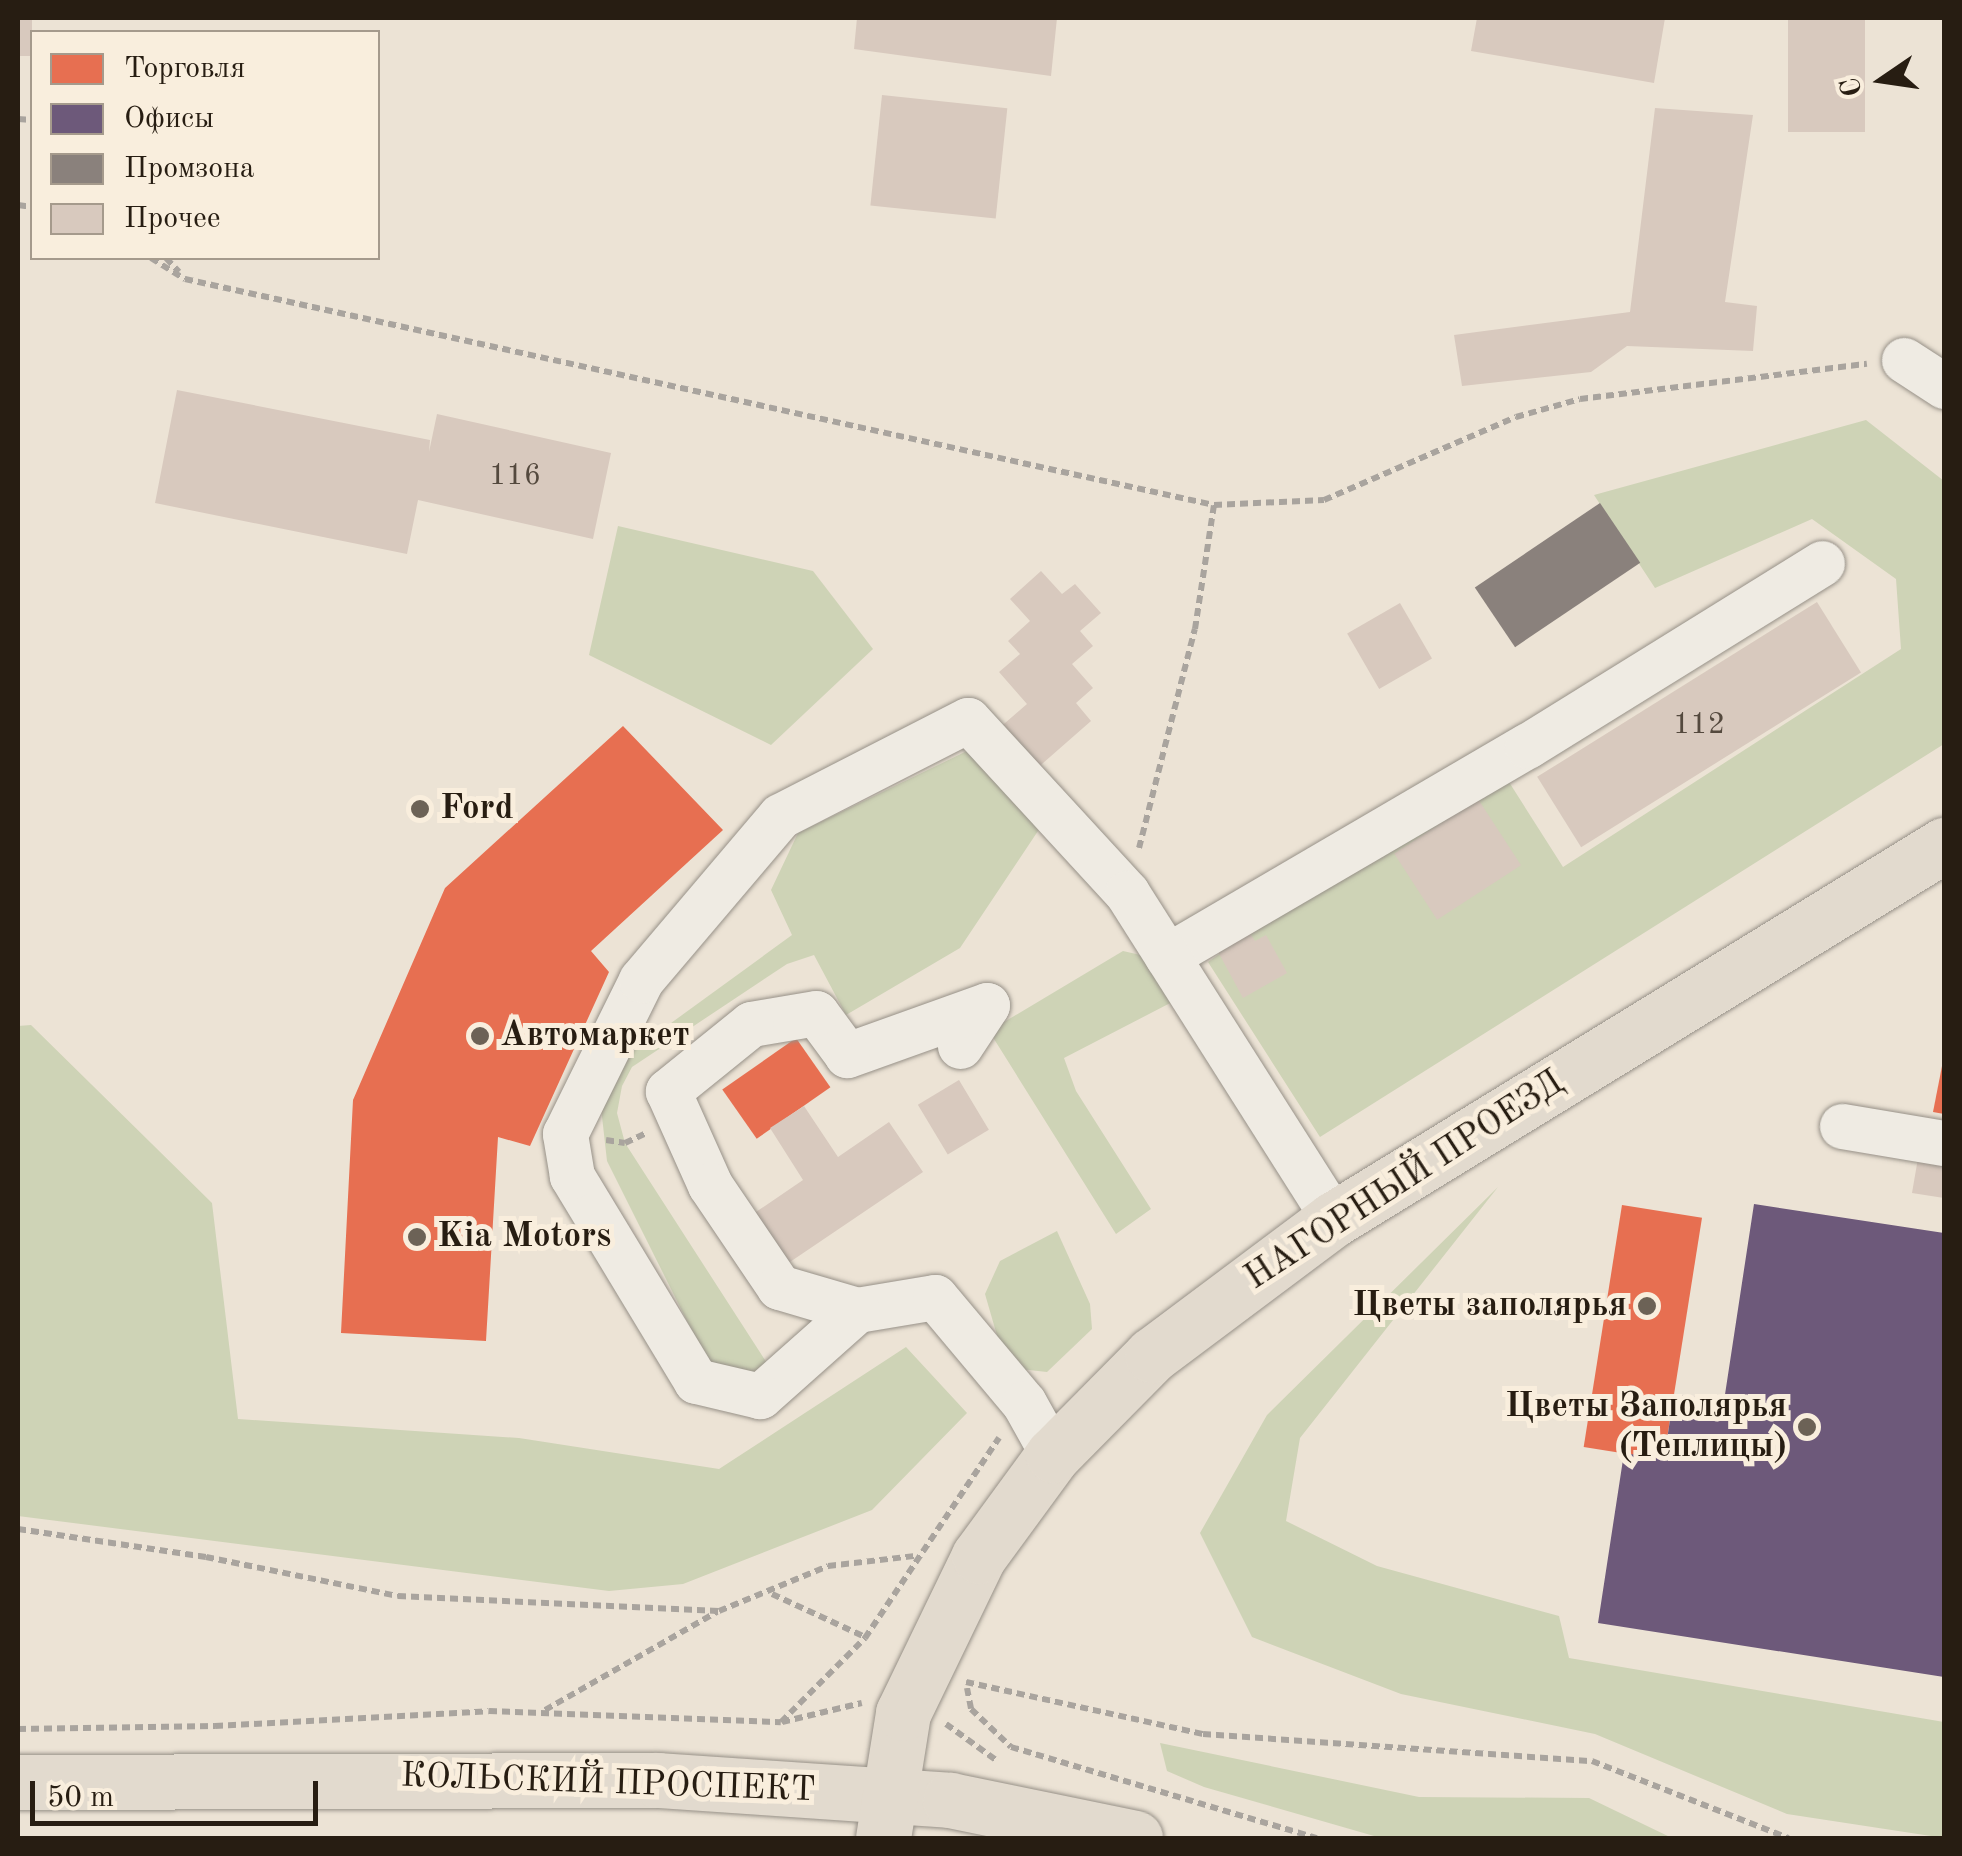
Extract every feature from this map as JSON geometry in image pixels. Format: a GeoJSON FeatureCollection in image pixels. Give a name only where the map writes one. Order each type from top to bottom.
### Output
{"type":"FeatureCollection","features":[{"type":"Feature","properties":{"kind":"main road","name":"НАГОРНЫЙ ПРОЕЗД"},"geometry":{"type":"LineString","coordinates":[[885,1816],[942,1677],[978,1556],[1053,1455],[1152,1356],[1334,1218],[1944,845]]}},
{"type":"Feature","properties":{"kind":"main road","name":"КОЛЬСКИЙ ПРОСПЕКТ"},"geometry":{"type":"LineString","coordinates":[[18,1782],[502,1777],[885,1816],[1006,1808],[1135,1838]]}},
{"type":"Feature","properties":{"kind":"lane"},"geometry":{"type":"LineString","coordinates":[[1904,360],[1944,386]]}},
{"type":"Feature","properties":{"kind":"lane"},"geometry":{"type":"LineString","coordinates":[[1167,956],[1527,746],[1822,563]]}},
{"type":"Feature","properties":{"kind":"lane"},"geometry":{"type":"LineString","coordinates":[[856,1310],[760,1396],[696,1380],[572,1176],[565,1134],[640,980],[780,816],[968,720],[1127,892],[1334,1218]]}},
{"type":"Feature","properties":{"kind":"lane"},"geometry":{"type":"LineString","coordinates":[[960,1046],[987,1005],[847,1055],[816,1013],[751,1024],[668,1091],[676,1119],[710,1185],[779,1288],[856,1310],[935,1296],[1024,1402],[1053,1455]]}},
{"type":"Feature","properties":{"kind":"lane"},"geometry":{"type":"LineString","coordinates":[[1842,1126],[1944,1144]]}},
{"type":"Feature","properties":{"kind":"path"},"geometry":{"type":"LineString","coordinates":[[154,260],[185,280],[1214,505],[1324,500],[1516,417],[1580,399],[1904,360]]}},
{"type":"Feature","properties":{"kind":"path"},"geometry":{"type":"LineString","coordinates":[[168,260],[185,280]]}},
{"type":"Feature","properties":{"kind":"path"},"geometry":{"type":"LineString","coordinates":[[1127,892],[1195,630],[1214,505]]}},
{"type":"Feature","properties":{"kind":"path"},"geometry":{"type":"LineString","coordinates":[[565,1134],[625,1144],[676,1119]]}},
{"type":"Feature","properties":{"kind":"path"},"geometry":{"type":"LineString","coordinates":[[18,1729],[544,1711],[781,1722],[866,1638],[914,1556],[1024,1402]]}},
{"type":"Feature","properties":{"kind":"path"},"geometry":{"type":"LineString","coordinates":[[18,1529],[206,1557],[398,1596],[719,1611]]}},
{"type":"Feature","properties":{"kind":"path"},"geometry":{"type":"LineString","coordinates":[[544,1711],[719,1611],[771,1594],[828,1566],[914,1556]]}},
{"type":"Feature","properties":{"kind":"path"},"geometry":{"type":"LineString","coordinates":[[771,1594],[866,1638]]}},
{"type":"Feature","properties":{"kind":"path"},"geometry":{"type":"LineString","coordinates":[[942,1677],[971,1709],[1021,1750],[1318,1838]]}},
{"type":"Feature","properties":{"kind":"path"},"geometry":{"type":"LineString","coordinates":[[942,1677],[1203,1734],[1592,1761],[1788,1838]]}},
{"type":"Feature","properties":{"kind":"path"},"geometry":{"type":"LineString","coordinates":[[1016,1766],[1021,1750]]}},
{"type":"Feature","properties":{"kind":"green space"},"geometry":{"type":"Polygon","coordinates":[[[1866,420],[1944,481],[1944,744],[1320,1137],[1208,962],[1495,760],[1563,867],[1901,649],[1896,579],[1812,519],[1655,588],[1594,495],[1866,420]]]}},
{"type":"Feature","properties":{"kind":"green space"},"geometry":{"type":"Polygon","coordinates":[[[618,526],[813,571],[873,649],[771,745],[589,655],[618,526]]]}},
{"type":"Feature","properties":{"kind":"green space"},"geometry":{"type":"Polygon","coordinates":[[[971,749],[1042,825],[960,948],[846,1015],[814,955],[787,964],[632,1067],[622,1086],[617,1113],[625,1143],[772,1371],[738,1378],[711,1369],[607,1161],[599,1090],[634,1050],[792,935],[771,890],[798,833],[971,749]]]}},
{"type":"Feature","properties":{"kind":"green space"},"geometry":{"type":"Polygon","coordinates":[[[1123,951],[1145,956],[1178,999],[1064,1058],[1076,1091],[1151,1209],[1116,1234],[989,1031],[1123,951]]]}},
{"type":"Feature","properties":{"kind":"green space"},"geometry":{"type":"Polygon","coordinates":[[[31,1025],[212,1203],[238,1419],[519,1438],[719,1469],[906,1347],[967,1413],[872,1510],[683,1584],[609,1591],[18,1516],[18,1026],[31,1025]]]}},
{"type":"Feature","properties":{"kind":"green space"},"geometry":{"type":"Polygon","coordinates":[[[1498,1187],[1300,1438],[1286,1521],[1377,1566],[1559,1616],[1569,1658],[1944,1722],[1944,1838],[1787,1814],[1595,1734],[1401,1694],[1252,1637],[1200,1533],[1267,1415],[1498,1187]]]}},
{"type":"Feature","properties":{"kind":"green space"},"geometry":{"type":"Polygon","coordinates":[[[1057,1231],[1090,1304],[1092,1329],[1047,1372],[1020,1369],[998,1339],[985,1294],[1000,1261],[1057,1231]]]}},
{"type":"Feature","properties":{"kind":"green space"},"geometry":{"type":"Polygon","coordinates":[[[1160,1743],[1419,1797],[1589,1798],[1672,1838],[1381,1838],[1204,1787],[1167,1771],[1160,1743]]]}},
{"type":"Feature","properties":{"kind":"building: Торговля","name":"Автомаркет"},"geometry":{"type":"Polygon","coordinates":[[[623,726],[723,830],[591,951],[609,972],[530,1146],[498,1137],[486,1341],[341,1333],[353,1100],[445,888],[623,726]]]}},
{"type":"Feature","properties":{"kind":"building: Торговля"},"geometry":{"type":"Polygon","coordinates":[[[796,1038],[830,1087],[757,1139],[722,1090],[796,1038]]]}},
{"type":"Feature","properties":{"kind":"building: Торговля"},"geometry":{"type":"Polygon","coordinates":[[[1944,1062],[1944,1114],[1933,1112],[1944,1062]]]}},
{"type":"Feature","properties":{"kind":"building: Торговля","name":"Цветы заполярья"},"geometry":{"type":"Polygon","coordinates":[[[1622,1205],[1702,1218],[1664,1460],[1584,1447],[1622,1205]]]}},
{"type":"Feature","properties":{"kind":"building: Офисы","name":"Цветы Заполярья (Теплицы)"},"geometry":{"type":"Polygon","coordinates":[[[1754,1204],[1944,1233],[1944,1677],[1598,1623],[1624,1453],[1664,1459],[1674,1394],[1724,1401],[1754,1204]]]}},
{"type":"Feature","properties":{"kind":"building: Промзона"},"geometry":{"type":"Polygon","coordinates":[[[1600,503],[1640,563],[1515,647],[1475,587],[1600,503]]]}},
{"type":"Feature","properties":{"kind":"building: Прочее"},"geometry":{"type":"Polygon","coordinates":[[[18,18],[32,18],[30,56],[18,56],[18,18]]]}},
{"type":"Feature","properties":{"kind":"building: Прочее"},"geometry":{"type":"Polygon","coordinates":[[[857,18],[1057,18],[1051,76],[854,49],[857,18]]]}},
{"type":"Feature","properties":{"kind":"building: Прочее"},"geometry":{"type":"Polygon","coordinates":[[[1477,18],[1665,18],[1654,83],[1471,51],[1477,18]]]}},
{"type":"Feature","properties":{"kind":"building: Прочее"},"geometry":{"type":"Polygon","coordinates":[[[1788,18],[1865,18],[1865,132],[1788,132],[1788,18]]]}},
{"type":"Feature","properties":{"kind":"building: Прочее"},"geometry":{"type":"Polygon","coordinates":[[[882,95],[1007,108],[996,219],[870,205],[882,95]]]}},
{"type":"Feature","properties":{"kind":"building: Прочее"},"geometry":{"type":"Polygon","coordinates":[[[1655,108],[1753,115],[1725,302],[1757,306],[1753,351],[1627,346],[1591,372],[1462,386],[1454,335],[1630,312],[1655,108]]]}},
{"type":"Feature","properties":{"kind":"building: Прочее"},"geometry":{"type":"Polygon","coordinates":[[[177,390],[430,440],[429,452],[437,414],[611,453],[593,539],[418,500],[407,554],[155,503],[177,390]]]}},
{"type":"Feature","properties":{"kind":"building: Прочее"},"geometry":{"type":"Polygon","coordinates":[[[1041,571],[1062,594],[1075,584],[1101,613],[1080,631],[1093,646],[1072,664],[1093,688],[1076,703],[1091,721],[1034,771],[997,730],[1027,704],[999,672],[1020,654],[1008,641],[1030,621],[1010,599],[1041,571]]]}},
{"type":"Feature","properties":{"kind":"building: Прочее"},"geometry":{"type":"Polygon","coordinates":[[[1817,602],[1861,672],[1581,847],[1537,777],[1817,602]]]}},
{"type":"Feature","properties":{"kind":"building: Прочее"},"geometry":{"type":"Polygon","coordinates":[[[1400,603],[1432,658],[1379,689],[1347,634],[1400,603]]]}},
{"type":"Feature","properties":{"kind":"building: Прочее"},"geometry":{"type":"Polygon","coordinates":[[[1478,799],[1521,865],[1437,920],[1394,853],[1478,799]]]}},
{"type":"Feature","properties":{"kind":"building: Прочее"},"geometry":{"type":"Polygon","coordinates":[[[1248,930],[1255,941],[1266,935],[1287,973],[1243,998],[1216,948],[1248,930]]]}},
{"type":"Feature","properties":{"kind":"building: Прочее"},"geometry":{"type":"Polygon","coordinates":[[[959,1080],[989,1130],[948,1154],[918,1105],[959,1080]]]}},
{"type":"Feature","properties":{"kind":"building: Прочее"},"geometry":{"type":"Polygon","coordinates":[[[804,1106],[838,1157],[889,1122],[923,1172],[787,1264],[753,1214],[803,1180],[770,1128],[804,1106]]]}},
{"type":"Feature","properties":{"kind":"building: Прочее"},"geometry":{"type":"Polygon","coordinates":[[[1918,1158],[1944,1162],[1944,1198],[1912,1193],[1918,1158]]]}},
{"type":"Feature","properties":{"kind":"place","name":"Ford"},"geometry":{"type":"Point","coordinates":[420,809]}},
{"type":"Feature","properties":{"kind":"place","name":"Автомаркет"},"geometry":{"type":"Point","coordinates":[480,1036]}},
{"type":"Feature","properties":{"kind":"place","name":"Kia Motors"},"geometry":{"type":"Point","coordinates":[417,1237]}},
{"type":"Feature","properties":{"kind":"place","name":"Цветы заполярья"},"geometry":{"type":"Point","coordinates":[1647,1306]}},
{"type":"Feature","properties":{"kind":"place","name":"Цветы Заполярья (Теплицы)"},"geometry":{"type":"Point","coordinates":[1807,1427]}}]}
